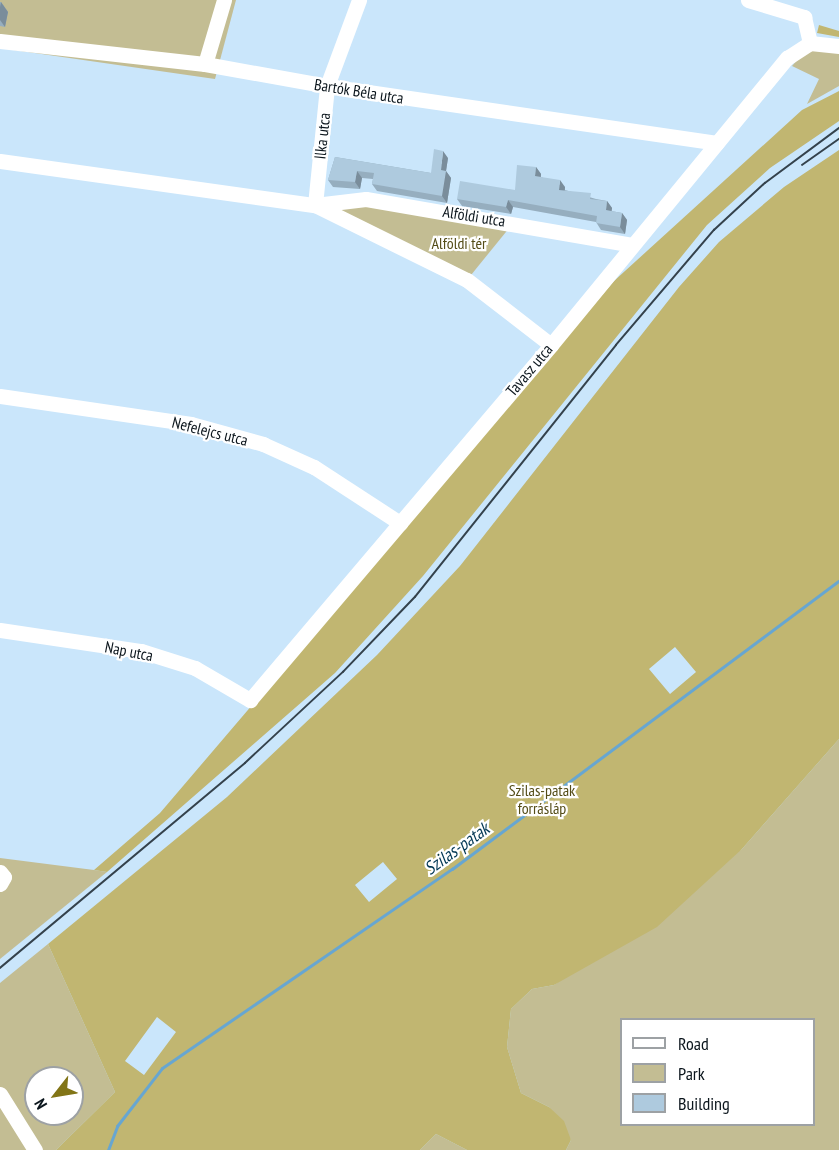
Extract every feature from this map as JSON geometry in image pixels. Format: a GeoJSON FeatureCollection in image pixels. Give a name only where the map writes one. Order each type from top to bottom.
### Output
{"type":"FeatureCollection","features":[{"type":"Feature","properties":{"kind":"street"},"geometry":{"type":"LineString","coordinates":[[205,64],[224,0]]}},
{"type":"Feature","properties":{"kind":"street","name":"Ilka utca"},"geometry":{"type":"LineString","coordinates":[[315,205],[327,86],[359,0]]}},
{"type":"Feature","properties":{"kind":"street"},"geometry":{"type":"LineString","coordinates":[[748,0],[804,17],[810,43],[839,46]]}},
{"type":"Feature","properties":{"kind":"street","name":"Bartók Béla utca"},"geometry":{"type":"LineString","coordinates":[[0,41],[205,64],[327,86],[717,143]]}},
{"type":"Feature","properties":{"kind":"street","name":"Tavasz utca"},"geometry":{"type":"LineString","coordinates":[[249,700],[551,345],[786,58],[810,43]]}},
{"type":"Feature","properties":{"kind":"street","name":"Alföldi utca"},"geometry":{"type":"LineString","coordinates":[[0,161],[315,205],[366,199],[632,245]]}},
{"type":"Feature","properties":{"kind":"street","name":"Alföldi utca"},"geometry":{"type":"LineString","coordinates":[[315,205],[466,280],[551,345]]}},
{"type":"Feature","properties":{"kind":"street","name":"Nefelejcs utca"},"geometry":{"type":"LineString","coordinates":[[0,396],[191,424],[263,444],[314,467],[400,523]]}},
{"type":"Feature","properties":{"kind":"street","name":"Nap utca"},"geometry":{"type":"LineString","coordinates":[[0,630],[141,651],[195,668],[249,700]]}},
{"type":"Feature","properties":{"kind":"street"},"geometry":{"type":"LineString","coordinates":[[0,872],[4,877],[0,884]]}},
{"type":"Feature","properties":{"kind":"street"},"geometry":{"type":"LineString","coordinates":[[0,1094],[35,1150]]}},
{"type":"Feature","properties":{"kind":"green space"},"geometry":{"type":"Polygon","coordinates":[[[0,0],[236,0],[215,79],[0,48],[0,0]]]}},
{"type":"Feature","properties":{"kind":"green space"},"geometry":{"type":"Polygon","coordinates":[[[819,25],[839,31],[839,37],[817,33],[819,25]]]}},
{"type":"Feature","properties":{"kind":"green space"},"geometry":{"type":"Polygon","coordinates":[[[806,50],[839,51],[839,86],[807,104],[819,79],[792,66],[806,50]]]}},
{"type":"Feature","properties":{"kind":"green space"},"geometry":{"type":"Polygon","coordinates":[[[839,91],[839,121],[770,168],[707,225],[423,576],[335,673],[107,872],[94,870],[160,813],[614,281],[802,110],[839,91]]]}},
{"type":"Feature","properties":{"kind":"green space","name":"Szilas-patak forrásláp"},"geometry":{"type":"Polygon","coordinates":[[[839,150],[839,739],[742,849],[657,927],[554,985],[532,989],[511,1009],[507,1047],[521,1093],[549,1107],[564,1121],[571,1140],[566,1150],[467,1150],[436,1134],[420,1150],[56,1150],[80,1126],[84,1126],[84,1122],[115,1092],[48,944],[227,797],[377,655],[460,566],[679,287],[719,242],[784,187],[839,150]],[[675,647],[649,669],[670,694],[696,672],[675,647]],[[383,862],[355,885],[369,902],[397,879],[383,862]],[[157,1017],[125,1061],[144,1075],[176,1032],[157,1017]]]}},
{"type":"Feature","properties":{"kind":"green space","name":"Alföldi tér"},"geometry":{"type":"Polygon","coordinates":[[[366,199],[514,222],[467,280],[315,205],[366,199]]]}},
{"type":"Feature","properties":{"kind":"green space"},"geometry":{"type":"Polygon","coordinates":[[[839,739],[839,1150],[566,1150],[571,1140],[549,1107],[521,1093],[507,1047],[511,1009],[532,989],[554,985],[742,849],[839,739]]]}},
{"type":"Feature","properties":{"kind":"green space"},"geometry":{"type":"Polygon","coordinates":[[[0,858],[94,870],[107,872],[0,959],[0,858]]]}},
{"type":"Feature","properties":{"kind":"green space"},"geometry":{"type":"Polygon","coordinates":[[[48,944],[115,1092],[84,1122],[84,1066],[24,1066],[24,1126],[80,1126],[56,1150],[0,1150],[0,983],[48,944]]]}},
{"type":"Feature","properties":{"kind":"green space"},"geometry":{"type":"Polygon","coordinates":[[[436,1134],[467,1150],[420,1150],[436,1134]]]}},
{"type":"Feature","properties":{"kind":"building"},"geometry":{"type":"Polygon","coordinates":[[[434,149],[443,151],[441,170],[446,171],[442,196],[372,184],[374,173],[357,171],[355,182],[328,180],[335,157],[431,173],[434,149]]]}},
{"type":"Feature","properties":{"kind":"building"},"geometry":{"type":"Polygon","coordinates":[[[517,165],[536,167],[535,176],[560,180],[559,190],[591,193],[590,199],[607,201],[606,210],[622,213],[620,227],[596,223],[597,216],[508,200],[506,207],[457,199],[460,181],[515,190],[517,165]]]}},
{"type":"Feature","properties":{"kind":"waterway","name":"Szilas-patak"},"geometry":{"type":"LineString","coordinates":[[108,1150],[117,1126],[162,1068],[452,869],[839,581]]}},
{"type":"Feature","properties":{"kind":"tram line"},"geometry":{"type":"LineString","coordinates":[[0,968],[245,763],[343,672],[415,597],[616,345],[714,230],[765,183],[839,128]]}},
{"type":"Feature","properties":{"kind":"tram line"},"geometry":{"type":"LineString","coordinates":[[802,165],[839,139]]}}]}
